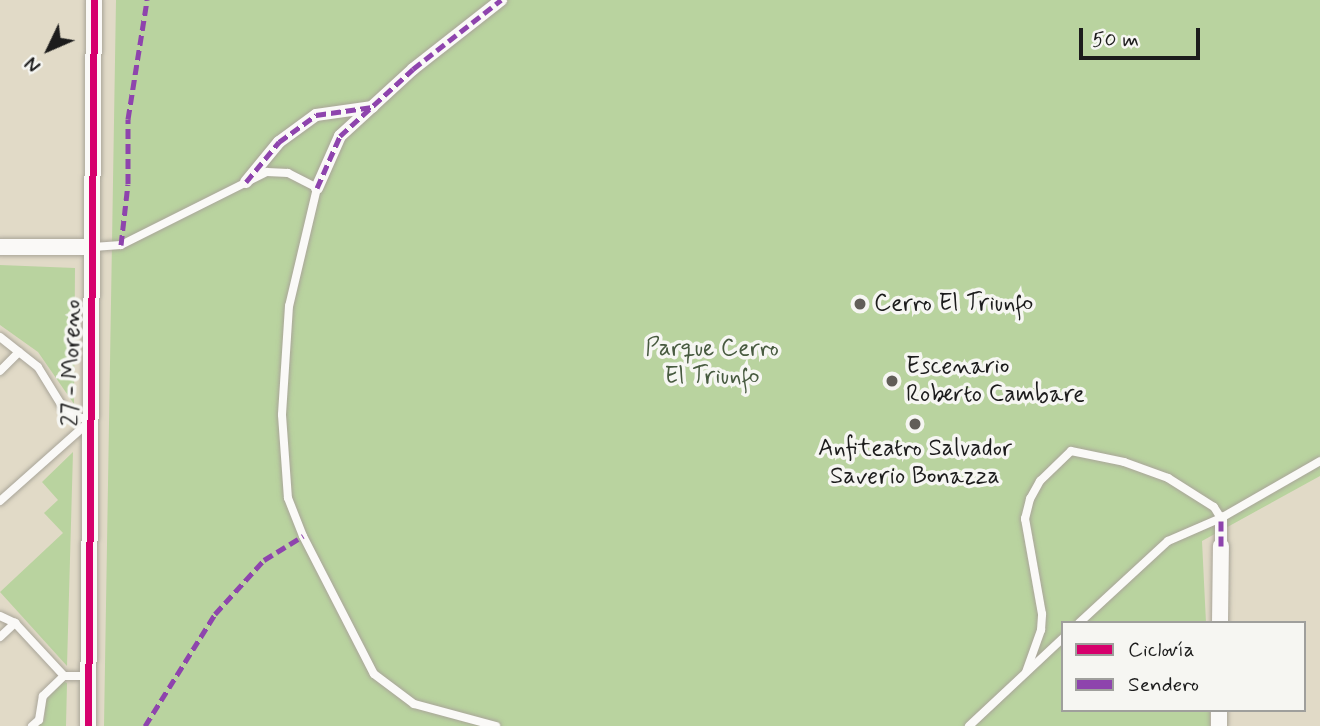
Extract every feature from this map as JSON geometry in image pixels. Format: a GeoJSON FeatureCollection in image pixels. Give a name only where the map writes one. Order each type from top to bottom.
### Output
{"type":"FeatureCollection","features":[{"type":"Feature","properties":{"kind":"street","name":"27 - Moreno"},"geometry":{"type":"LineString","coordinates":[[88,726],[94,0]]}},
{"type":"Feature","properties":{"kind":"street"},"geometry":{"type":"LineString","coordinates":[[317,188],[341,136],[413,69],[501,0]]}},
{"type":"Feature","properties":{"kind":"street"},"geometry":{"type":"LineString","coordinates":[[246,182],[279,142],[316,115],[372,107]]}},
{"type":"Feature","properties":{"kind":"street"},"geometry":{"type":"LineString","coordinates":[[0,247],[93,247]]}},
{"type":"Feature","properties":{"kind":"street"},"geometry":{"type":"LineString","coordinates":[[1220,621],[1221,518]]}},
{"type":"Feature","properties":{"kind":"lane"},"geometry":{"type":"LineString","coordinates":[[93,247],[121,245],[267,172],[289,173],[317,188],[289,306],[282,415],[288,498],[303,536],[374,674],[414,704],[496,726]]}},
{"type":"Feature","properties":{"kind":"lane"},"geometry":{"type":"LineString","coordinates":[[0,337],[38,367],[62,406],[74,415],[90,421],[0,502]]}},
{"type":"Feature","properties":{"kind":"lane"},"geometry":{"type":"LineString","coordinates":[[0,370],[19,352]]}},
{"type":"Feature","properties":{"kind":"lane"},"geometry":{"type":"LineString","coordinates":[[1027,672],[1041,630],[1042,614],[1025,519],[1030,499],[1040,481],[1071,451],[1124,462],[1168,478],[1214,507],[1221,518]]}},
{"type":"Feature","properties":{"kind":"lane"},"geometry":{"type":"LineString","coordinates":[[1081,621],[1168,541],[1221,518],[1320,461]]}},
{"type":"Feature","properties":{"kind":"lane"},"geometry":{"type":"LineString","coordinates":[[0,617],[15,623],[64,676]]}},
{"type":"Feature","properties":{"kind":"lane"},"geometry":{"type":"LineString","coordinates":[[0,637],[15,623]]}},
{"type":"Feature","properties":{"kind":"lane"},"geometry":{"type":"LineString","coordinates":[[969,726],[1061,640]]}},
{"type":"Feature","properties":{"kind":"lane"},"geometry":{"type":"LineString","coordinates":[[32,726],[39,720],[43,696],[64,676],[89,676]]}},
{"type":"Feature","properties":{"kind":"green space","name":"Parque Cerro El Triunfo"},"geometry":{"type":"Polygon","coordinates":[[[116,0],[1320,0],[1320,476],[1202,541],[1206,621],[1061,621],[1061,712],[1210,712],[1210,726],[104,726],[116,0]]]}},
{"type":"Feature","properties":{"kind":"green space"},"geometry":{"type":"Polygon","coordinates":[[[0,265],[75,268],[74,404],[38,352],[0,325],[0,265]]]}},
{"type":"Feature","properties":{"kind":"green space"},"geometry":{"type":"Polygon","coordinates":[[[73,452],[67,666],[0,592],[63,533],[44,513],[58,500],[42,482],[73,452]]]}},
{"type":"Feature","properties":{"kind":"green space"},"geometry":{"type":"Polygon","coordinates":[[[63,681],[67,683],[66,726],[38,726],[44,721],[46,699],[63,681]]]}},
{"type":"Feature","properties":{"kind":"marked path"},"geometry":{"type":"LineString","coordinates":[[121,245],[128,184],[128,119],[147,0]]}},
{"type":"Feature","properties":{"kind":"marked path"},"geometry":{"type":"LineString","coordinates":[[317,188],[340,136],[413,69],[501,0]]}},
{"type":"Feature","properties":{"kind":"marked path"},"geometry":{"type":"LineString","coordinates":[[246,182],[279,142],[316,115],[372,107]]}},
{"type":"Feature","properties":{"kind":"marked path"},"geometry":{"type":"LineString","coordinates":[[1221,518],[1221,546]]}},
{"type":"Feature","properties":{"kind":"marked path"},"geometry":{"type":"LineString","coordinates":[[145,726],[215,614],[264,560],[303,536]]}},
{"type":"Feature","properties":{"kind":"cycle path"},"geometry":{"type":"LineString","coordinates":[[88,726],[94,0]]}},
{"type":"Feature","properties":{"kind":"place","name":"Cerro El Triunfo"},"geometry":{"type":"Point","coordinates":[860,304]}},
{"type":"Feature","properties":{"kind":"place","name":"Escenario Roberto Cambare"},"geometry":{"type":"Point","coordinates":[892,381]}},
{"type":"Feature","properties":{"kind":"place","name":"Anfiteatro Salvador Saverio Bonazza"},"geometry":{"type":"Point","coordinates":[915,424]}}]}
